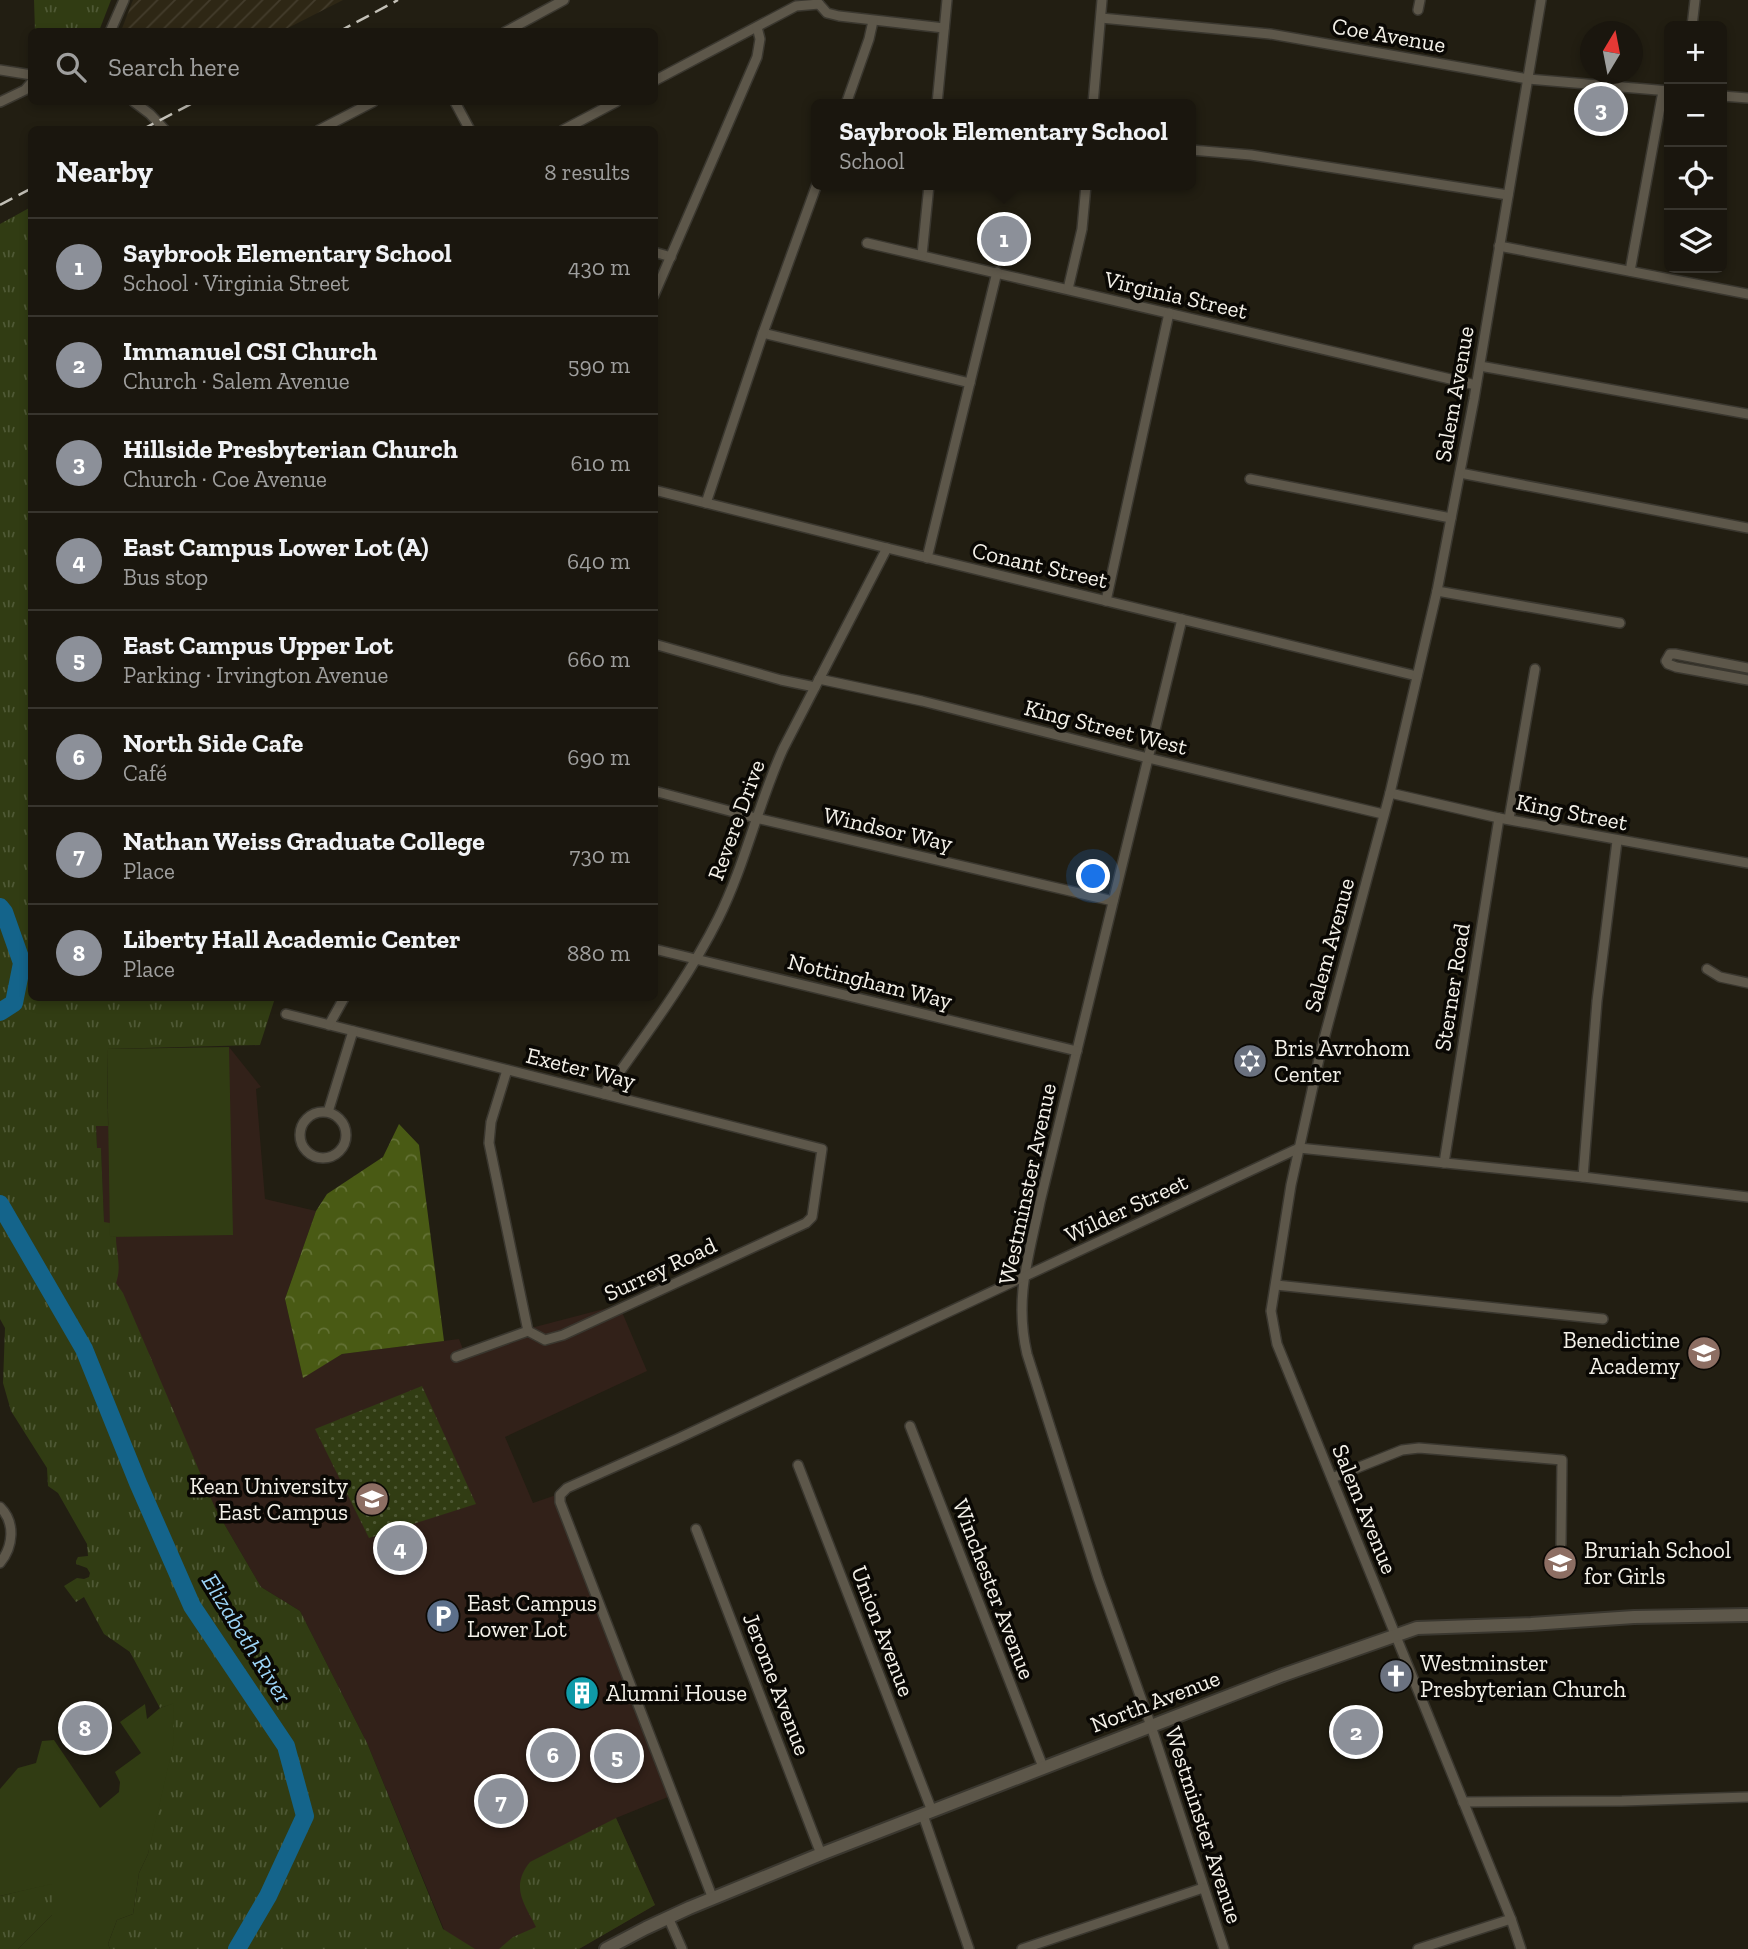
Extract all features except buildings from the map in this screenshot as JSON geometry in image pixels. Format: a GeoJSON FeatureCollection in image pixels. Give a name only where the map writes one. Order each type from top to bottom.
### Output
{"type":"FeatureCollection","features":[{"type":"Feature","properties":{"kind":"main road","name":"North Avenue"},"geometry":{"type":"LineString","coordinates":[[606,1949],[668,1917],[821,1854],[1283,1675],[1417,1628],[1531,1624],[1634,1616],[1748,1615]]}},
{"type":"Feature","properties":{"kind":"street"},"geometry":{"type":"LineString","coordinates":[[112,28],[124,0]]}},
{"type":"Feature","properties":{"kind":"street"},"geometry":{"type":"LineString","coordinates":[[512,28],[564,0]]}},
{"type":"Feature","properties":{"kind":"street"},"geometry":{"type":"LineString","coordinates":[[937,99],[947,0]]}},
{"type":"Feature","properties":{"kind":"street"},"geometry":{"type":"LineString","coordinates":[[1093,99],[1102,0]]}},
{"type":"Feature","properties":{"kind":"street","name":"Salem Avenue"},"geometry":{"type":"LineString","coordinates":[[1521,1949],[1277,1344],[1271,1311],[1299,1148],[1321,1050],[1390,793],[1437,592],[1480,366],[1541,0]]}},
{"type":"Feature","properties":{"kind":"street"},"geometry":{"type":"LineString","coordinates":[[1693,21],[1695,0]]}},
{"type":"Feature","properties":{"kind":"street"},"geometry":{"type":"LineString","coordinates":[[658,79],[796,6],[820,2],[827,13],[833,15],[944,29]]}},
{"type":"Feature","properties":{"kind":"street","name":"Coe Avenue"},"geometry":{"type":"LineString","coordinates":[[1101,18],[1270,34],[1528,79],[1664,91]]}},
{"type":"Feature","properties":{"kind":"street"},"geometry":{"type":"LineString","coordinates":[[848,99],[873,21]]}},
{"type":"Feature","properties":{"kind":"street"},"geometry":{"type":"LineString","coordinates":[[658,286],[757,57],[760,39],[757,27]]}},
{"type":"Feature","properties":{"kind":"street"},"geometry":{"type":"LineString","coordinates":[[0,70],[28,74]]}},
{"type":"Feature","properties":{"kind":"street"},"geometry":{"type":"LineString","coordinates":[[0,102],[28,87]]}},
{"type":"Feature","properties":{"kind":"street"},"geometry":{"type":"LineString","coordinates":[[1727,96],[1748,98]]}},
{"type":"Feature","properties":{"kind":"street"},"geometry":{"type":"LineString","coordinates":[[1630,271],[1664,101]]}},
{"type":"Feature","properties":{"kind":"street"},"geometry":{"type":"LineString","coordinates":[[138,105],[161,126]]}},
{"type":"Feature","properties":{"kind":"street"},"geometry":{"type":"LineString","coordinates":[[327,126],[367,105]]}},
{"type":"Feature","properties":{"kind":"street"},"geometry":{"type":"LineString","coordinates":[[457,105],[468,126]]}},
{"type":"Feature","properties":{"kind":"street"},"geometry":{"type":"LineString","coordinates":[[571,126],[610,105]]}},
{"type":"Feature","properties":{"kind":"street"},"geometry":{"type":"LineString","coordinates":[[1196,150],[1251,155],[1508,195]]}},
{"type":"Feature","properties":{"kind":"street"},"geometry":{"type":"LineString","coordinates":[[706,503],[815,190]]}},
{"type":"Feature","properties":{"kind":"street"},"geometry":{"type":"LineString","coordinates":[[922,255],[928,190]]}},
{"type":"Feature","properties":{"kind":"street"},"geometry":{"type":"LineString","coordinates":[[1068,289],[1082,229],[1086,190]]}},
{"type":"Feature","properties":{"kind":"street","name":"Virginia Street"},"geometry":{"type":"LineString","coordinates":[[867,243],[1476,385]]}},
{"type":"Feature","properties":{"kind":"street"},"geometry":{"type":"LineString","coordinates":[[1499,246],[1748,292]]}},
{"type":"Feature","properties":{"kind":"street"},"geometry":{"type":"LineString","coordinates":[[658,253],[671,257]]}},
{"type":"Feature","properties":{"kind":"street"},"geometry":{"type":"LineString","coordinates":[[927,558],[997,272]]}},
{"type":"Feature","properties":{"kind":"street"},"geometry":{"type":"LineString","coordinates":[[1106,601],[1169,313]]}},
{"type":"Feature","properties":{"kind":"street"},"geometry":{"type":"LineString","coordinates":[[763,333],[970,383]]}},
{"type":"Feature","properties":{"kind":"street"},"geometry":{"type":"LineString","coordinates":[[1480,366],[1748,414]]}},
{"type":"Feature","properties":{"kind":"street"},"geometry":{"type":"LineString","coordinates":[[1460,473],[1748,528]]}},
{"type":"Feature","properties":{"kind":"street"},"geometry":{"type":"LineString","coordinates":[[1250,479],[1451,518]]}},
{"type":"Feature","properties":{"kind":"street","name":"Conant Street"},"geometry":{"type":"LineString","coordinates":[[658,491],[1417,676]]}},
{"type":"Feature","properties":{"kind":"street","name":"Revere Drive"},"geometry":{"type":"LineString","coordinates":[[604,1094],[678,987],[717,921],[732,889],[778,759],[887,548]]}},
{"type":"Feature","properties":{"kind":"street"},"geometry":{"type":"LineString","coordinates":[[1437,592],[1620,623]]}},
{"type":"Feature","properties":{"kind":"street","name":"Westminster Avenue"},"geometry":{"type":"LineString","coordinates":[[1182,619],[1077,1051],[1024,1277],[1020,1307],[1027,1354],[1098,1578],[1224,1949]]}},
{"type":"Feature","properties":{"kind":"street","name":"King Street West"},"geometry":{"type":"LineString","coordinates":[[658,645],[781,680],[817,683],[922,701],[1383,814]]}},
{"type":"Feature","properties":{"kind":"street"},"geometry":{"type":"LineString","coordinates":[[1670,654],[1675,654],[1745,667],[1744,679],[1676,667],[1666,661],[1670,654]]}},
{"type":"Feature","properties":{"kind":"street","name":"Sterner Road"},"geometry":{"type":"LineString","coordinates":[[1444,1163],[1504,819],[1535,669]]}},
{"type":"Feature","properties":{"kind":"street","name":"Windsor Way"},"geometry":{"type":"LineString","coordinates":[[658,792],[756,818],[1113,901]]}},
{"type":"Feature","properties":{"kind":"street","name":"King Street"},"geometry":{"type":"LineString","coordinates":[[1390,793],[1504,819],[1748,863]]}},
{"type":"Feature","properties":{"kind":"street"},"geometry":{"type":"LineString","coordinates":[[1583,1177],[1597,1001],[1617,841]]}},
{"type":"Feature","properties":{"kind":"street","name":"Nottingham Way"},"geometry":{"type":"LineString","coordinates":[[658,950],[1077,1051]]}},
{"type":"Feature","properties":{"kind":"street"},"geometry":{"type":"LineString","coordinates":[[1707,969],[1720,977],[1748,983]]}},
{"type":"Feature","properties":{"kind":"street"},"geometry":{"type":"LineString","coordinates":[[329,1025],[342,1001]]}},
{"type":"Feature","properties":{"kind":"street","name":"Exeter Way"},"geometry":{"type":"LineString","coordinates":[[286,1014],[822,1149]]}},
{"type":"Feature","properties":{"kind":"street"},"geometry":{"type":"LineString","coordinates":[[328,1112],[353,1031]]}},
{"type":"Feature","properties":{"kind":"street"},"geometry":{"type":"LineString","coordinates":[[507,1070],[491,1122],[489,1143],[528,1331]]}},
{"type":"Feature","properties":{"kind":"street"},"geometry":{"type":"LineString","coordinates":[[328,1112],[344,1125],[345,1139],[343,1146],[333,1156],[319,1157],[312,1155],[302,1145],[300,1131],[307,1118],[313,1114],[328,1112]]}},
{"type":"Feature","properties":{"kind":"street"},"geometry":{"type":"LineString","coordinates":[[1299,1148],[1748,1197]]}},
{"type":"Feature","properties":{"kind":"street","name":"Wilder Street"},"geometry":{"type":"LineString","coordinates":[[713,1899],[559,1502],[560,1495],[567,1488],[1299,1148]]}},
{"type":"Feature","properties":{"kind":"street","name":"Surrey Road"},"geometry":{"type":"LineString","coordinates":[[456,1357],[528,1331],[545,1340],[563,1335],[806,1223],[812,1217],[822,1149]]}},
{"type":"Feature","properties":{"kind":"street"},"geometry":{"type":"LineString","coordinates":[[1276,1285],[1603,1319]]}},
{"type":"Feature","properties":{"kind":"street","name":"Winchester Avenue"},"geometry":{"type":"LineString","coordinates":[[910,1426],[1043,1767]]}},
{"type":"Feature","properties":{"kind":"street"},"geometry":{"type":"LineString","coordinates":[[1332,1478],[1402,1450],[1419,1448],[1562,1460],[1561,1544]]}},
{"type":"Feature","properties":{"kind":"street","name":"Union Avenue"},"geometry":{"type":"LineString","coordinates":[[798,1465],[928,1813],[968,1949]]}},
{"type":"Feature","properties":{"kind":"street"},"geometry":{"type":"LineString","coordinates":[[0,1507],[8,1520],[12,1536],[8,1553],[0,1563]]}},
{"type":"Feature","properties":{"kind":"street","name":"Jerome Avenue"},"geometry":{"type":"LineString","coordinates":[[696,1529],[821,1854]]}},
{"type":"Feature","properties":{"kind":"street"},"geometry":{"type":"LineString","coordinates":[[1463,1802],[1748,1797]]}},
{"type":"Feature","properties":{"kind":"street"},"geometry":{"type":"LineString","coordinates":[[1022,1949],[1203,1888]]}},
{"type":"Feature","properties":{"kind":"street"},"geometry":{"type":"LineString","coordinates":[[668,1917],[682,1949]]}},
{"type":"Feature","properties":{"kind":"street"},"geometry":{"type":"LineString","coordinates":[[1418,1949],[1511,1919]]}},
{"type":"Feature","properties":{"kind":"shaded area"},"geometry":{"type":"Polygon","coordinates":[[[133,0],[343,0],[288,28],[122,28],[133,0]]]}},
{"type":"Feature","properties":{"kind":"shaded area","name":"Kean University East Campus"},"geometry":{"type":"Polygon","coordinates":[[[229,1047],[261,1087],[256,1089],[265,1199],[316,1211],[285,1299],[303,1377],[342,1354],[459,1339],[464,1352],[531,1328],[619,1305],[647,1371],[505,1437],[533,1503],[556,1495],[620,1659],[668,1797],[616,1818],[655,1905],[579,1949],[452,1949],[367,1743],[300,1611],[261,1587],[216,1510],[116,1283],[104,1223],[101,1149],[97,1149],[96,1126],[107,1126],[229,1047]]]}},
{"type":"Feature","properties":{"kind":"green space"},"geometry":{"type":"Polygon","coordinates":[[[34,0],[111,0],[100,28],[35,28],[34,0]]]}},
{"type":"Feature","properties":{"kind":"green space"},"geometry":{"type":"Polygon","coordinates":[[[28,209],[28,1001],[274,1001],[260,1045],[107,1049],[108,1126],[96,1126],[97,1148],[101,1148],[104,1222],[110,1223],[110,1237],[116,1237],[119,1265],[116,1283],[123,1293],[216,1510],[261,1587],[300,1611],[367,1743],[443,1929],[475,1949],[110,1949],[108,1944],[117,1920],[133,1914],[139,1873],[148,1854],[173,1704],[160,1708],[130,1652],[104,1634],[84,1597],[76,1602],[64,1586],[77,1578],[89,1577],[87,1568],[76,1564],[78,1557],[88,1556],[87,1544],[58,1493],[48,1486],[47,1468],[11,1411],[3,1383],[5,1328],[0,1319],[0,224],[28,209]]]}},
{"type":"Feature","properties":{"kind":"green space"},"geometry":{"type":"Polygon","coordinates":[[[229,1047],[233,1235],[110,1237],[107,1049],[229,1047]]]}},
{"type":"Feature","properties":{"kind":"green space"},"geometry":{"type":"Polygon","coordinates":[[[399,1124],[419,1145],[444,1341],[342,1354],[303,1378],[285,1299],[316,1211],[327,1194],[383,1157],[399,1124]]]}},
{"type":"Feature","properties":{"kind":"green space"},"geometry":{"type":"Polygon","coordinates":[[[422,1386],[476,1504],[369,1538],[315,1429],[422,1386]]]}},
{"type":"Feature","properties":{"kind":"green space"},"geometry":{"type":"Polygon","coordinates":[[[174,1703],[173,1746],[148,1854],[139,1873],[133,1914],[117,1920],[108,1944],[110,1949],[18,1949],[52,1915],[52,1884],[0,1896],[0,1789],[18,1768],[36,1763],[42,1741],[54,1740],[100,1808],[119,1792],[120,1782],[115,1772],[141,1753],[120,1722],[145,1704],[147,1719],[160,1708],[174,1703]]]}},
{"type":"Feature","properties":{"kind":"green space"},"geometry":{"type":"Polygon","coordinates":[[[616,1818],[655,1905],[579,1949],[499,1949],[513,1937],[536,1927],[520,1887],[524,1871],[530,1862],[616,1818]]]}},
{"type":"Feature","properties":{"kind":"green space"},"geometry":{"type":"Polygon","coordinates":[[[53,1883],[52,1915],[18,1949],[0,1949],[0,1896],[53,1883]]]}},
{"type":"Feature","properties":{"kind":"waterway","name":"Elizabeth River"},"geometry":{"type":"LineString","coordinates":[[0,907],[22,963],[14,1003],[0,1012]]}},
{"type":"Feature","properties":{"kind":"waterway","name":"Elizabeth River"},"geometry":{"type":"LineString","coordinates":[[0,1204],[84,1349],[138,1483],[192,1606],[286,1746],[305,1816],[268,1896],[237,1949]]}},
{"type":"Feature","properties":{"kind":"railway"},"geometry":{"type":"LineString","coordinates":[[346,28],[398,0]]}},
{"type":"Feature","properties":{"kind":"railway"},"geometry":{"type":"LineString","coordinates":[[149,126],[189,105]]}},
{"type":"Feature","properties":{"kind":"railway"},"geometry":{"type":"LineString","coordinates":[[0,205],[28,190]]}},
{"type":"Feature","properties":{"kind":"place","name":"Hillside Presbyterian Church"},"geometry":{"type":"Point","coordinates":[1601,109]}},
{"type":"Feature","properties":{"kind":"place","name":"Saybrook Elementary School"},"geometry":{"type":"Point","coordinates":[1004,239]}},
{"type":"Feature","properties":{"kind":"place","name":"Bris Avrohom Center"},"geometry":{"type":"Point","coordinates":[1250,1061]}},
{"type":"Feature","properties":{"kind":"place","name":"Benedictine Academy"},"geometry":{"type":"Point","coordinates":[1704,1353]}},
{"type":"Feature","properties":{"kind":"place","name":"Kean University East Campus"},"geometry":{"type":"Point","coordinates":[372,1499]}},
{"type":"Feature","properties":{"kind":"place","name":"East Campus Lower Lot (A)"},"geometry":{"type":"Point","coordinates":[400,1548]}},
{"type":"Feature","properties":{"kind":"place","name":"Bruriah School for Girls"},"geometry":{"type":"Point","coordinates":[1560,1563]}},
{"type":"Feature","properties":{"kind":"place","name":"East Campus Lower Lot"},"geometry":{"type":"Point","coordinates":[443,1616]}},
{"type":"Feature","properties":{"kind":"place","name":"Westminster Presbyterian Church"},"geometry":{"type":"Point","coordinates":[1396,1676]}},
{"type":"Feature","properties":{"kind":"place","name":"Alumni House"},"geometry":{"type":"Point","coordinates":[582,1693]}},
{"type":"Feature","properties":{"kind":"place","name":"Liberty Hall Academic Center"},"geometry":{"type":"Point","coordinates":[85,1728]}},
{"type":"Feature","properties":{"kind":"place","name":"Immanuel CSI Church"},"geometry":{"type":"Point","coordinates":[1356,1732]}},
{"type":"Feature","properties":{"kind":"place","name":"North Side Cafe"},"geometry":{"type":"Point","coordinates":[553,1755]}},
{"type":"Feature","properties":{"kind":"place","name":"East Campus Upper Lot"},"geometry":{"type":"Point","coordinates":[617,1756]}},
{"type":"Feature","properties":{"kind":"place","name":"Nathan Weiss Graduate College"},"geometry":{"type":"Point","coordinates":[501,1801]}}]}
